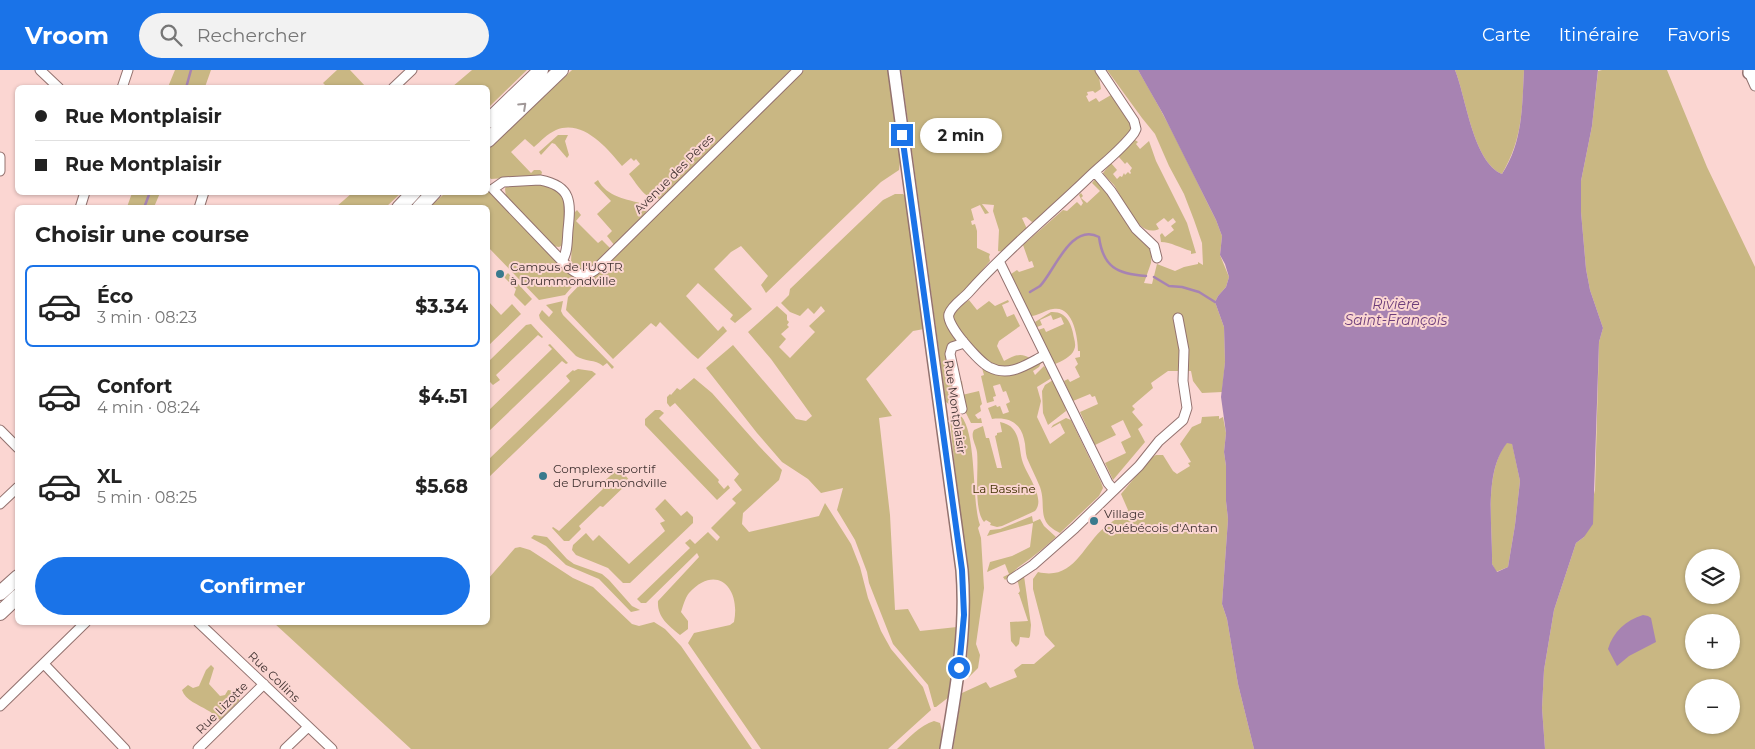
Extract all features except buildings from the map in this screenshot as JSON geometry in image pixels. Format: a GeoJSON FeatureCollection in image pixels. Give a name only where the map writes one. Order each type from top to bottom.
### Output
{"type":"FeatureCollection","features":[{"type":"Feature","properties":{"kind":"main road"},"geometry":{"type":"LineString","coordinates":[[490,119],[541,70]]}},
{"type":"Feature","properties":{"kind":"main road"},"geometry":{"type":"LineString","coordinates":[[490,138],[562,70]]}},
{"type":"Feature","properties":{"kind":"main road"},"geometry":{"type":"LineString","coordinates":[[402,205],[411,195]]}},
{"type":"Feature","properties":{"kind":"main road"},"geometry":{"type":"LineString","coordinates":[[422,205],[431,195]]}},
{"type":"Feature","properties":{"kind":"main road"},"geometry":{"type":"LineString","coordinates":[[0,594],[15,580]]}},
{"type":"Feature","properties":{"kind":"main road"},"geometry":{"type":"LineString","coordinates":[[0,613],[15,599]]}},
{"type":"Feature","properties":{"kind":"street"},"geometry":{"type":"LineString","coordinates":[[40,70],[57,85]]}},
{"type":"Feature","properties":{"kind":"street"},"geometry":{"type":"LineString","coordinates":[[123,85],[128,70]]}},
{"type":"Feature","properties":{"kind":"street"},"geometry":{"type":"LineString","coordinates":[[396,85],[412,70]]}},
{"type":"Feature","properties":{"kind":"street","name":"Avenue des Pères"},"geometry":{"type":"LineString","coordinates":[[562,261],[578,274],[587,274],[596,269],[798,70]]}},
{"type":"Feature","properties":{"kind":"street","name":"Rue Montplaisir"},"geometry":{"type":"LineString","coordinates":[[894,70],[936,367],[963,577],[962,641],[946,749]]}},
{"type":"Feature","properties":{"kind":"street"},"geometry":{"type":"LineString","coordinates":[[1045,355],[1012,371],[1006,372],[987,366],[963,341],[949,321],[949,314],[999,261],[1095,172],[1131,137],[1136,129],[1134,121],[1100,70]]}},
{"type":"Feature","properties":{"kind":"street"},"geometry":{"type":"LineString","coordinates":[[1751,71],[1755,86]]}},
{"type":"Feature","properties":{"kind":"street"},"geometry":{"type":"LineString","coordinates":[[0,157],[0,170]]}},
{"type":"Feature","properties":{"kind":"street"},"geometry":{"type":"LineString","coordinates":[[1095,172],[1111,191],[1136,229],[1154,246],[1156,258]]}},
{"type":"Feature","properties":{"kind":"street"},"geometry":{"type":"LineString","coordinates":[[540,180],[556,185],[563,190],[568,196],[570,208],[567,248],[562,261],[493,189],[497,185],[503,182],[540,180]]}},
{"type":"Feature","properties":{"kind":"street"},"geometry":{"type":"LineString","coordinates":[[999,261],[1108,483],[1114,490]]}},
{"type":"Feature","properties":{"kind":"street"},"geometry":{"type":"LineString","coordinates":[[1012,579],[1033,565],[1075,528],[1139,466],[1159,440],[1177,427],[1186,416],[1187,402],[1183,381],[1184,350],[1178,318]]}},
{"type":"Feature","properties":{"kind":"street"},"geometry":{"type":"LineString","coordinates":[[962,409],[950,350],[963,341]]}},
{"type":"Feature","properties":{"kind":"street"},"geometry":{"type":"LineString","coordinates":[[0,430],[15,445]]}},
{"type":"Feature","properties":{"kind":"street"},"geometry":{"type":"LineString","coordinates":[[0,504],[15,490]]}},
{"type":"Feature","properties":{"kind":"street"},"geometry":{"type":"LineString","coordinates":[[0,706],[83,625]]}},
{"type":"Feature","properties":{"kind":"street","name":"Rue Collins"},"geometry":{"type":"LineString","coordinates":[[201,625],[332,749]]}},
{"type":"Feature","properties":{"kind":"street"},"geometry":{"type":"LineString","coordinates":[[44,664],[125,749]]}},
{"type":"Feature","properties":{"kind":"street","name":"Rue Lizotte"},"geometry":{"type":"LineString","coordinates":[[198,749],[264,684]]}},
{"type":"Feature","properties":{"kind":"street"},"geometry":{"type":"LineString","coordinates":[[285,749],[308,727]]}},
{"type":"Feature","properties":{"kind":"green space"},"geometry":{"type":"Polygon","coordinates":[[[175,70],[211,70],[206,85],[169,85],[175,70]]]}},
{"type":"Feature","properties":{"kind":"green space"},"geometry":{"type":"Polygon","coordinates":[[[337,70],[350,70],[364,85],[325,85],[323,83],[337,70]]]}},
{"type":"Feature","properties":{"kind":"green space"},"geometry":{"type":"Polygon","coordinates":[[[472,70],[527,70],[490,106],[490,85],[454,85],[472,70]]]}},
{"type":"Feature","properties":{"kind":"green space"},"geometry":{"type":"Polygon","coordinates":[[[572,70],[794,70],[662,198],[657,199],[647,196],[629,174],[640,164],[636,159],[634,161],[631,158],[622,166],[594,137],[576,128],[556,130],[534,147],[525,139],[511,152],[531,173],[534,170],[540,170],[542,172],[541,176],[491,179],[490,148],[572,70]]]}},
{"type":"Feature","properties":{"kind":"green space"},"geometry":{"type":"Polygon","coordinates":[[[804,70],[888,70],[900,162],[899,170],[881,182],[766,293],[761,285],[768,276],[741,246],[731,252],[714,269],[752,309],[735,323],[730,319],[733,315],[698,283],[686,296],[718,331],[723,326],[727,331],[698,359],[660,322],[656,327],[651,323],[613,359],[566,310],[568,297],[585,279],[597,274],[804,70]]]}},
{"type":"Feature","properties":{"kind":"green space"},"geometry":{"type":"Polygon","coordinates":[[[901,70],[1095,70],[1099,77],[1101,89],[1095,93],[1093,91],[1087,92],[1088,95],[1086,96],[1089,102],[1096,98],[1099,102],[1111,95],[1132,126],[1129,132],[1113,149],[1037,221],[1032,222],[1026,217],[1022,218],[1027,229],[1003,252],[998,251],[999,230],[993,211],[994,205],[982,204],[989,213],[985,214],[980,205],[971,209],[974,220],[971,221],[972,225],[975,224],[977,231],[977,248],[990,254],[990,261],[948,311],[959,339],[947,349],[952,390],[958,402],[956,405],[950,405],[946,402],[901,70]]]}},
{"type":"Feature","properties":{"kind":"green space"},"geometry":{"type":"Polygon","coordinates":[[[1107,70],[1138,70],[1149,88],[1216,220],[1222,236],[1220,255],[1229,277],[1226,287],[1215,302],[1224,327],[1225,362],[1222,392],[1202,393],[1193,381],[1191,371],[1168,371],[1151,383],[1153,388],[1132,406],[1135,409],[1132,412],[1143,425],[1138,429],[1145,442],[1113,480],[1105,463],[1126,453],[1121,442],[1131,437],[1123,420],[1111,426],[1116,435],[1095,445],[1080,412],[1098,404],[1095,396],[1092,397],[1090,394],[1073,401],[1064,381],[1068,379],[1070,382],[1080,377],[1075,367],[1078,364],[1075,358],[1080,357],[1080,351],[1078,351],[1073,323],[1070,317],[1060,309],[1053,309],[1031,316],[1011,274],[1017,270],[1019,272],[1034,267],[1032,261],[1029,262],[1023,245],[1063,210],[1067,211],[1077,202],[1081,206],[1083,203],[1079,195],[1081,193],[1083,196],[1081,198],[1087,203],[1100,191],[1092,183],[1096,178],[1113,199],[1133,233],[1148,244],[1152,250],[1151,263],[1144,283],[1152,284],[1157,264],[1175,271],[1198,264],[1198,262],[1203,265],[1202,243],[1194,220],[1184,194],[1155,134],[1107,70]]]}},
{"type":"Feature","properties":{"kind":"green space"},"geometry":{"type":"Polygon","coordinates":[[[1455,70],[1524,70],[1522,111],[1518,136],[1502,174],[1492,167],[1477,143],[1455,70]]]}},
{"type":"Feature","properties":{"kind":"green space"},"geometry":{"type":"Polygon","coordinates":[[[1667,70],[1707,167],[1755,267],[1755,749],[1545,749],[1542,708],[1544,670],[1554,610],[1576,543],[1584,537],[1595,490],[1599,342],[1603,328],[1590,290],[1586,269],[1581,212],[1581,181],[1592,126],[1598,71],[1667,70]]]}},
{"type":"Feature","properties":{"kind":"green space"},"geometry":{"type":"Polygon","coordinates":[[[558,135],[568,135],[565,141],[569,155],[567,158],[552,143],[541,155],[539,152],[558,135]]]}},
{"type":"Feature","properties":{"kind":"green space"},"geometry":{"type":"Polygon","coordinates":[[[1135,140],[1138,142],[1136,144],[1140,149],[1149,141],[1156,161],[1187,223],[1196,253],[1191,254],[1191,251],[1161,242],[1160,235],[1162,233],[1165,237],[1174,230],[1171,226],[1176,222],[1173,218],[1168,222],[1164,218],[1156,224],[1159,229],[1151,231],[1138,223],[1114,185],[1103,173],[1111,163],[1117,170],[1113,174],[1117,179],[1120,176],[1122,177],[1124,173],[1125,175],[1128,172],[1131,173],[1132,168],[1127,162],[1125,164],[1118,156],[1135,140]]]}},
{"type":"Feature","properties":{"kind":"green space"},"geometry":{"type":"Polygon","coordinates":[[[598,180],[612,194],[644,204],[647,209],[644,217],[615,246],[607,236],[612,231],[597,214],[611,201],[594,183],[598,180]]]}},
{"type":"Feature","properties":{"kind":"green space"},"geometry":{"type":"Polygon","coordinates":[[[545,184],[557,189],[566,202],[563,245],[559,247],[553,246],[506,197],[506,186],[545,184]]]}},
{"type":"Feature","properties":{"kind":"green space"},"geometry":{"type":"Polygon","coordinates":[[[490,191],[577,281],[565,295],[539,300],[490,249],[490,205],[432,205],[443,195],[490,195],[490,191]]]}},
{"type":"Feature","properties":{"kind":"green space"},"geometry":{"type":"Polygon","coordinates":[[[895,194],[903,194],[905,196],[924,329],[913,331],[866,379],[892,416],[879,418],[890,515],[895,610],[908,609],[920,631],[957,627],[949,697],[936,707],[934,707],[928,685],[893,644],[869,583],[867,572],[855,540],[837,510],[843,488],[821,493],[808,479],[782,462],[706,368],[733,345],[796,419],[806,421],[812,416],[771,359],[748,332],[777,306],[787,315],[789,322],[787,325],[789,327],[781,334],[786,339],[779,347],[790,358],[815,332],[809,326],[825,311],[821,306],[814,314],[808,308],[800,316],[790,312],[781,303],[789,295],[790,289],[883,200],[895,194]]]}},
{"type":"Feature","properties":{"kind":"green space"},"geometry":{"type":"Polygon","coordinates":[[[131,195],[159,195],[155,205],[128,205],[131,195]]]}},
{"type":"Feature","properties":{"kind":"green space"},"geometry":{"type":"Polygon","coordinates":[[[350,195],[399,195],[388,205],[338,205],[350,195]]]}},
{"type":"Feature","properties":{"kind":"green space"},"geometry":{"type":"Polygon","coordinates":[[[577,210],[581,215],[576,221],[598,243],[602,240],[611,249],[591,269],[582,272],[573,267],[571,263],[573,214],[577,210]]]}},
{"type":"Feature","properties":{"kind":"green space"},"geometry":{"type":"Polygon","coordinates":[[[508,273],[532,299],[525,306],[514,295],[516,289],[504,277],[508,273]]]}},
{"type":"Feature","properties":{"kind":"green space"},"geometry":{"type":"Polygon","coordinates":[[[969,300],[977,310],[989,301],[995,306],[1008,300],[1009,302],[1002,305],[1007,317],[1014,314],[1020,326],[999,341],[997,346],[1004,361],[1018,355],[1032,359],[1009,370],[998,368],[985,360],[957,329],[951,313],[969,300]]]}},
{"type":"Feature","properties":{"kind":"green space"},"geometry":{"type":"Polygon","coordinates":[[[563,301],[561,311],[563,315],[614,367],[612,369],[607,363],[603,366],[597,362],[576,356],[540,319],[539,315],[542,310],[549,317],[553,312],[546,305],[563,301]]]}},
{"type":"Feature","properties":{"kind":"green space"},"geometry":{"type":"Polygon","coordinates":[[[490,303],[501,315],[512,304],[521,314],[490,344],[490,303]]]}},
{"type":"Feature","properties":{"kind":"green space"},"geometry":{"type":"Polygon","coordinates":[[[1051,312],[1061,314],[1068,320],[1072,328],[1075,344],[1071,354],[1055,364],[1038,330],[1044,328],[1046,332],[1064,324],[1061,317],[1053,320],[1051,315],[1040,320],[1042,325],[1037,327],[1035,322],[1051,312]]]}},
{"type":"Feature","properties":{"kind":"green space"},"geometry":{"type":"Polygon","coordinates":[[[531,324],[543,337],[538,335],[496,375],[500,380],[493,385],[490,382],[490,360],[526,325],[531,324]]]}},
{"type":"Feature","properties":{"kind":"green space"},"geometry":{"type":"Polygon","coordinates":[[[550,344],[568,363],[566,364],[562,361],[490,430],[490,409],[552,349],[548,345],[550,344]]]}},
{"type":"Feature","properties":{"kind":"green space"},"geometry":{"type":"Polygon","coordinates":[[[1042,361],[1039,367],[1033,371],[1035,375],[1044,366],[1051,377],[1037,387],[1041,401],[1037,417],[1050,444],[1065,433],[1060,423],[1051,428],[1053,425],[1066,418],[1071,420],[1103,488],[1099,496],[1060,533],[1047,524],[1043,513],[1042,494],[1027,458],[1020,428],[1008,420],[992,419],[988,408],[996,405],[997,407],[1000,406],[1003,414],[1009,412],[1006,404],[1010,402],[1006,391],[1003,392],[1000,384],[993,386],[996,396],[993,397],[994,401],[987,403],[981,376],[984,375],[982,368],[1010,375],[1042,361]]]}},
{"type":"Feature","properties":{"kind":"green space"},"geometry":{"type":"Polygon","coordinates":[[[578,369],[592,371],[596,374],[490,476],[490,458],[570,381],[566,376],[578,369]]]}},
{"type":"Feature","properties":{"kind":"green space"},"geometry":{"type":"Polygon","coordinates":[[[694,378],[712,393],[782,470],[779,480],[743,513],[742,524],[749,532],[819,516],[825,503],[851,544],[860,567],[868,598],[881,631],[891,649],[923,687],[931,710],[888,749],[761,749],[688,643],[694,633],[730,625],[734,622],[734,598],[730,590],[724,583],[717,580],[708,580],[699,584],[689,593],[681,612],[688,621],[688,629],[680,635],[659,612],[658,601],[699,557],[697,553],[646,603],[641,603],[637,599],[690,548],[685,543],[690,539],[695,544],[708,532],[717,541],[720,537],[711,528],[736,503],[732,499],[742,490],[734,480],[739,474],[675,403],[670,407],[667,403],[667,397],[670,394],[677,388],[680,390],[694,378]]]}},
{"type":"Feature","properties":{"kind":"green space"},"geometry":{"type":"Polygon","coordinates":[[[1053,380],[1066,411],[1048,425],[1043,413],[1042,391],[1045,385],[1053,380]]]}},
{"type":"Feature","properties":{"kind":"green space"},"geometry":{"type":"Polygon","coordinates":[[[962,381],[962,395],[979,391],[982,404],[980,406],[981,411],[975,415],[978,419],[981,418],[982,423],[971,423],[964,409],[959,382],[962,381]]]}},
{"type":"Feature","properties":{"kind":"green space"},"geometry":{"type":"Polygon","coordinates":[[[655,410],[660,410],[664,413],[659,418],[719,480],[718,482],[724,489],[728,485],[730,488],[717,500],[645,425],[645,419],[655,410]]]}},
{"type":"Feature","properties":{"kind":"green space"},"geometry":{"type":"Polygon","coordinates":[[[958,413],[969,433],[977,514],[980,525],[978,528],[981,538],[984,588],[976,644],[980,655],[978,668],[969,677],[965,676],[969,611],[967,579],[950,417],[958,413]]]}},
{"type":"Feature","properties":{"kind":"green space"},"geometry":{"type":"Polygon","coordinates":[[[1219,416],[1219,419],[1223,417],[1226,433],[1224,452],[1228,519],[1222,604],[1227,619],[1238,684],[1254,749],[953,749],[962,693],[986,682],[990,688],[1017,677],[1014,670],[1022,664],[1034,664],[1055,646],[1045,635],[1033,589],[1033,579],[1038,572],[1050,573],[1069,567],[1105,527],[1128,510],[1121,494],[1151,458],[1156,455],[1163,455],[1177,474],[1190,466],[1188,463],[1191,462],[1180,444],[1192,427],[1201,423],[1202,417],[1219,416]]]}},
{"type":"Feature","properties":{"kind":"green space","name":"La Bassine"},"geometry":{"type":"Polygon","coordinates":[[[1000,422],[1009,425],[1016,433],[1023,463],[1035,487],[1038,506],[1035,511],[997,527],[990,525],[991,523],[986,520],[984,522],[981,516],[977,499],[977,452],[973,435],[974,430],[983,426],[986,438],[989,438],[997,468],[1002,468],[995,436],[997,433],[1002,432],[1000,422]]]}},
{"type":"Feature","properties":{"kind":"green space"},"geometry":{"type":"Polygon","coordinates":[[[1507,442],[1512,443],[1520,481],[1508,567],[1496,572],[1492,564],[1492,485],[1495,469],[1507,442]]]}},
{"type":"Feature","properties":{"kind":"green space"},"geometry":{"type":"Polygon","coordinates":[[[619,468],[630,481],[603,507],[600,506],[579,526],[581,529],[569,541],[564,541],[552,528],[559,531],[603,489],[600,485],[619,468]]]}},
{"type":"Feature","properties":{"kind":"green space"},"geometry":{"type":"Polygon","coordinates":[[[665,499],[681,516],[687,511],[693,517],[693,523],[630,583],[623,583],[608,568],[576,555],[572,550],[573,545],[586,533],[593,541],[599,535],[629,564],[665,531],[660,523],[665,521],[655,509],[665,499]]]}},
{"type":"Feature","properties":{"kind":"green space"},"geometry":{"type":"Polygon","coordinates":[[[1032,516],[1033,522],[1040,519],[1044,526],[1056,537],[1005,580],[1003,577],[1009,574],[1005,564],[987,572],[990,562],[1012,556],[1030,547],[1033,523],[987,536],[990,530],[1000,529],[1032,516]]]}},
{"type":"Feature","properties":{"kind":"green space"},"geometry":{"type":"Polygon","coordinates":[[[534,535],[547,537],[574,564],[602,574],[632,606],[640,610],[631,612],[599,579],[566,565],[546,546],[531,538],[534,535]]]}},
{"type":"Feature","properties":{"kind":"green space"},"geometry":{"type":"Polygon","coordinates":[[[520,547],[530,550],[573,578],[593,587],[632,624],[639,626],[654,622],[665,629],[681,646],[752,749],[411,749],[276,625],[490,625],[490,577],[515,548],[520,547]]]}},
{"type":"Feature","properties":{"kind":"green space"},"geometry":{"type":"Polygon","coordinates":[[[1024,576],[1031,625],[1030,636],[1029,638],[1020,637],[1019,644],[1016,647],[1011,641],[1010,622],[1028,621],[1018,594],[1020,591],[1017,578],[1024,576]]]}},
{"type":"Feature","properties":{"kind":"green space"},"geometry":{"type":"Polygon","coordinates":[[[211,665],[214,668],[209,684],[220,696],[225,695],[228,690],[233,691],[239,696],[239,701],[220,720],[211,712],[189,699],[182,690],[188,685],[193,688],[199,686],[206,670],[211,665]]]}},
{"type":"Feature","properties":{"kind":"green space"},"geometry":{"type":"Polygon","coordinates":[[[934,721],[940,723],[942,731],[940,749],[897,749],[919,729],[934,721]]]}},
{"type":"Feature","properties":{"kind":"water","name":"Rivière Saint-François"},"geometry":{"type":"Polygon","coordinates":[[[1138,70],[1455,70],[1477,143],[1492,167],[1502,174],[1509,162],[1518,137],[1522,111],[1524,70],[1598,70],[1592,126],[1581,181],[1581,212],[1586,269],[1590,290],[1603,328],[1599,342],[1593,524],[1584,537],[1576,543],[1554,610],[1544,670],[1542,708],[1545,749],[1254,749],[1238,684],[1227,619],[1222,604],[1228,519],[1224,452],[1226,433],[1221,397],[1225,362],[1224,327],[1215,302],[1226,287],[1229,277],[1220,255],[1222,236],[1216,220],[1163,114],[1138,70]],[[1507,443],[1500,455],[1492,485],[1492,564],[1497,572],[1508,567],[1515,525],[1520,481],[1512,444],[1507,443]]]}},
{"type":"Feature","properties":{"kind":"water"},"geometry":{"type":"Polygon","coordinates":[[[1643,615],[1651,618],[1656,642],[1629,656],[1617,666],[1608,649],[1613,637],[1626,623],[1643,615]]]}},
{"type":"Feature","properties":{"kind":"waterway"},"geometry":{"type":"LineString","coordinates":[[187,85],[191,70]]}},
{"type":"Feature","properties":{"kind":"waterway"},"geometry":{"type":"LineString","coordinates":[[145,205],[149,195]]}},
{"type":"Feature","properties":{"kind":"waterway"},"geometry":{"type":"LineString","coordinates":[[1030,292],[1040,286],[1072,242],[1080,236],[1089,234],[1099,237],[1104,255],[1113,267],[1119,271],[1146,276]]}},
{"type":"Feature","properties":{"kind":"waterway"},"geometry":{"type":"LineString","coordinates":[[1154,277],[1169,286],[1182,287],[1199,292],[1215,302]]}},
{"type":"Feature","properties":{"kind":"place","name":"Campus de l'UQTR à Drummondville"},"geometry":{"type":"Point","coordinates":[500,274]}},
{"type":"Feature","properties":{"kind":"place","name":"Complexe sportif de Drummondville"},"geometry":{"type":"Point","coordinates":[543,476]}},
{"type":"Feature","properties":{"kind":"place","name":"Village Québécois d'Antan"},"geometry":{"type":"Point","coordinates":[1094,521]}},
{"type":"Feature","properties":{"kind":"route"},"geometry":{"type":"LineString","coordinates":[[902,135],[936,367],[962,570],[964,615],[959,668]]}}]}
